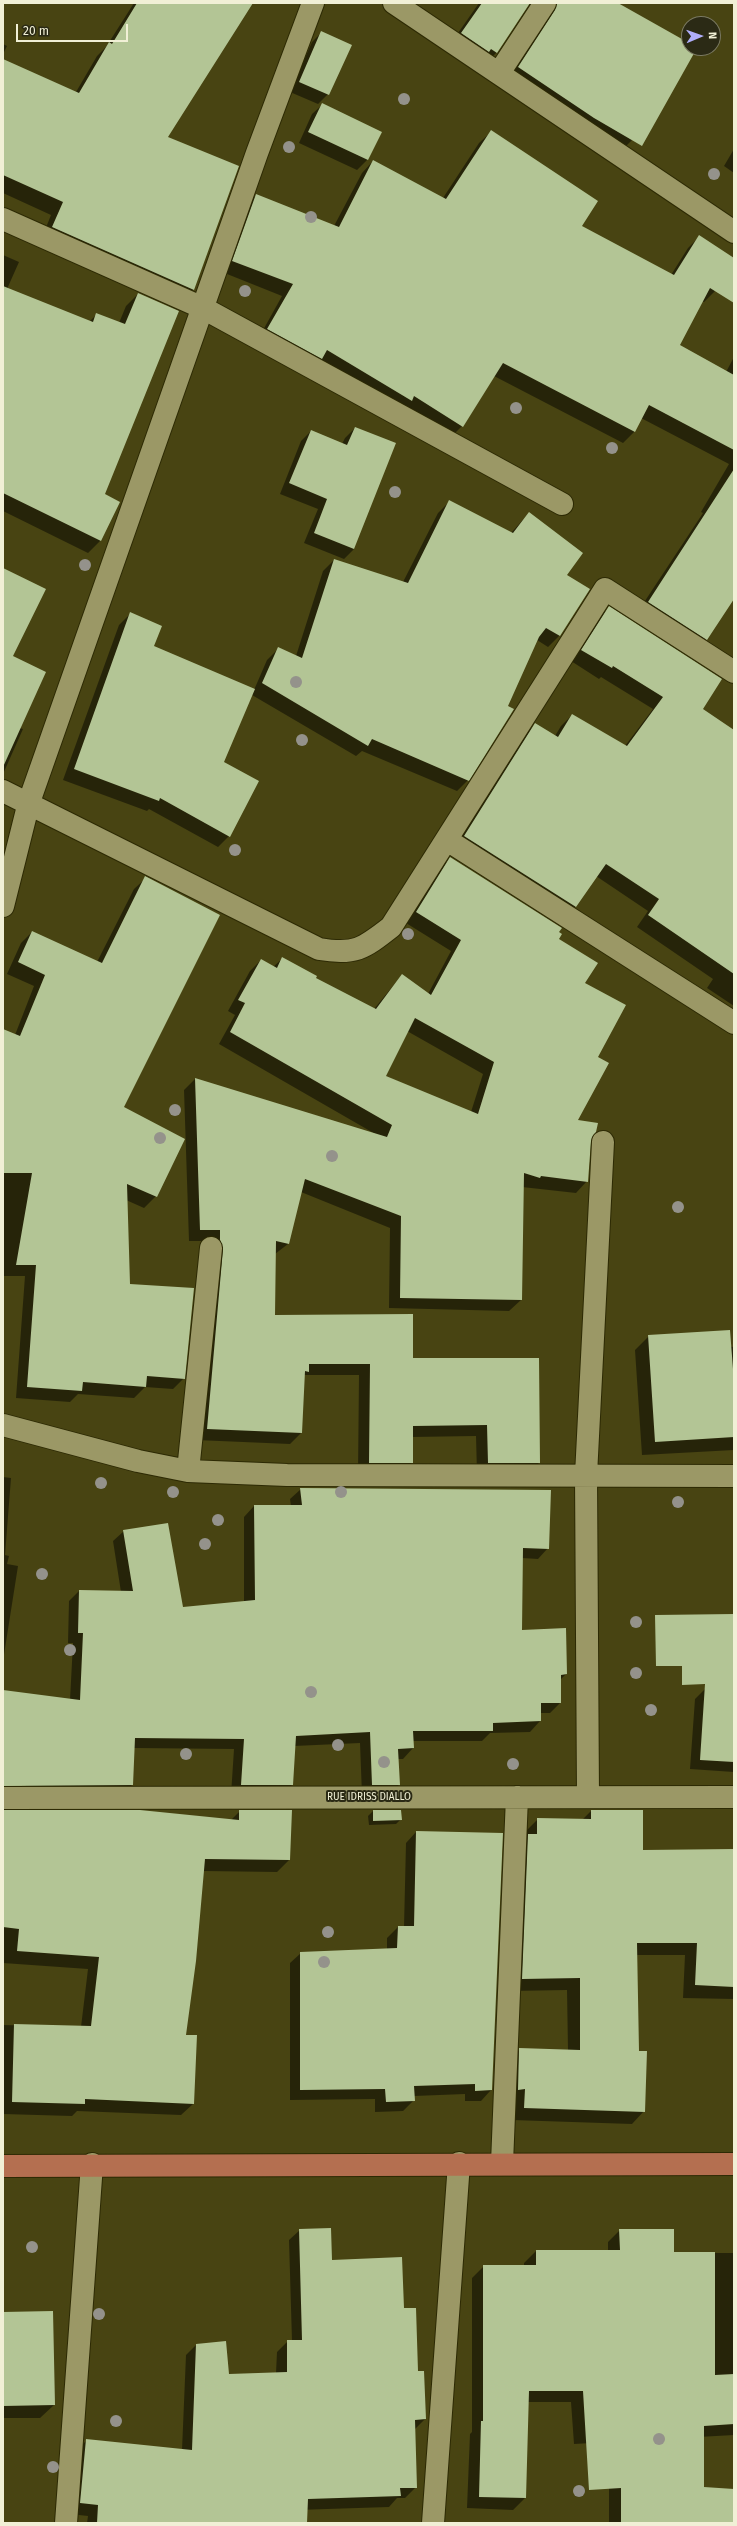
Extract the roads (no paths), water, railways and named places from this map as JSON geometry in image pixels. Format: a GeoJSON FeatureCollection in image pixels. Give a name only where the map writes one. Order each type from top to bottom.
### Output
{"type":"FeatureCollection","features":[{"type":"Feature","properties":{"kind":"highway"},"geometry":{"type":"LineString","coordinates":[[3,2166],[92,2164],[734,2164]]}},
{"type":"Feature","properties":{"kind":"street"},"geometry":{"type":"LineString","coordinates":[[3,906],[29,802],[202,308],[313,3]]}},
{"type":"Feature","properties":{"kind":"street"},"geometry":{"type":"LineString","coordinates":[[394,3],[734,232]]}},
{"type":"Feature","properties":{"kind":"street"},"geometry":{"type":"LineString","coordinates":[[499,74],[545,3]]}},
{"type":"Feature","properties":{"kind":"street"},"geometry":{"type":"LineString","coordinates":[[3,219],[202,308],[562,504]]}},
{"type":"Feature","properties":{"kind":"street"},"geometry":{"type":"LineString","coordinates":[[3,791],[29,802],[319,949],[344,953],[367,946],[391,927],[605,589],[734,672]]}},
{"type":"Feature","properties":{"kind":"street"},"geometry":{"type":"LineString","coordinates":[[447,840],[734,1023]]}},
{"type":"Feature","properties":{"kind":"street"},"geometry":{"type":"LineString","coordinates":[[588,1796],[586,1475],[603,1142]]}},
{"type":"Feature","properties":{"kind":"street"},"geometry":{"type":"LineString","coordinates":[[188,1471],[211,1248]]}},
{"type":"Feature","properties":{"kind":"street"},"geometry":{"type":"LineString","coordinates":[[3,1426],[138,1461],[188,1471],[287,1475],[734,1476]]}},
{"type":"Feature","properties":{"kind":"street"},"geometry":{"type":"LineString","coordinates":[[502,2163],[517,1797]]}},
{"type":"Feature","properties":{"kind":"street","name":"RUE IDRISS DIALLO"},"geometry":{"type":"LineString","coordinates":[[3,1798],[734,1797]]}},
{"type":"Feature","properties":{"kind":"street"},"geometry":{"type":"LineString","coordinates":[[433,2523],[459,2163]]}},
{"type":"Feature","properties":{"kind":"street"},"geometry":{"type":"LineString","coordinates":[[66,2523],[92,2164]]}}]}
